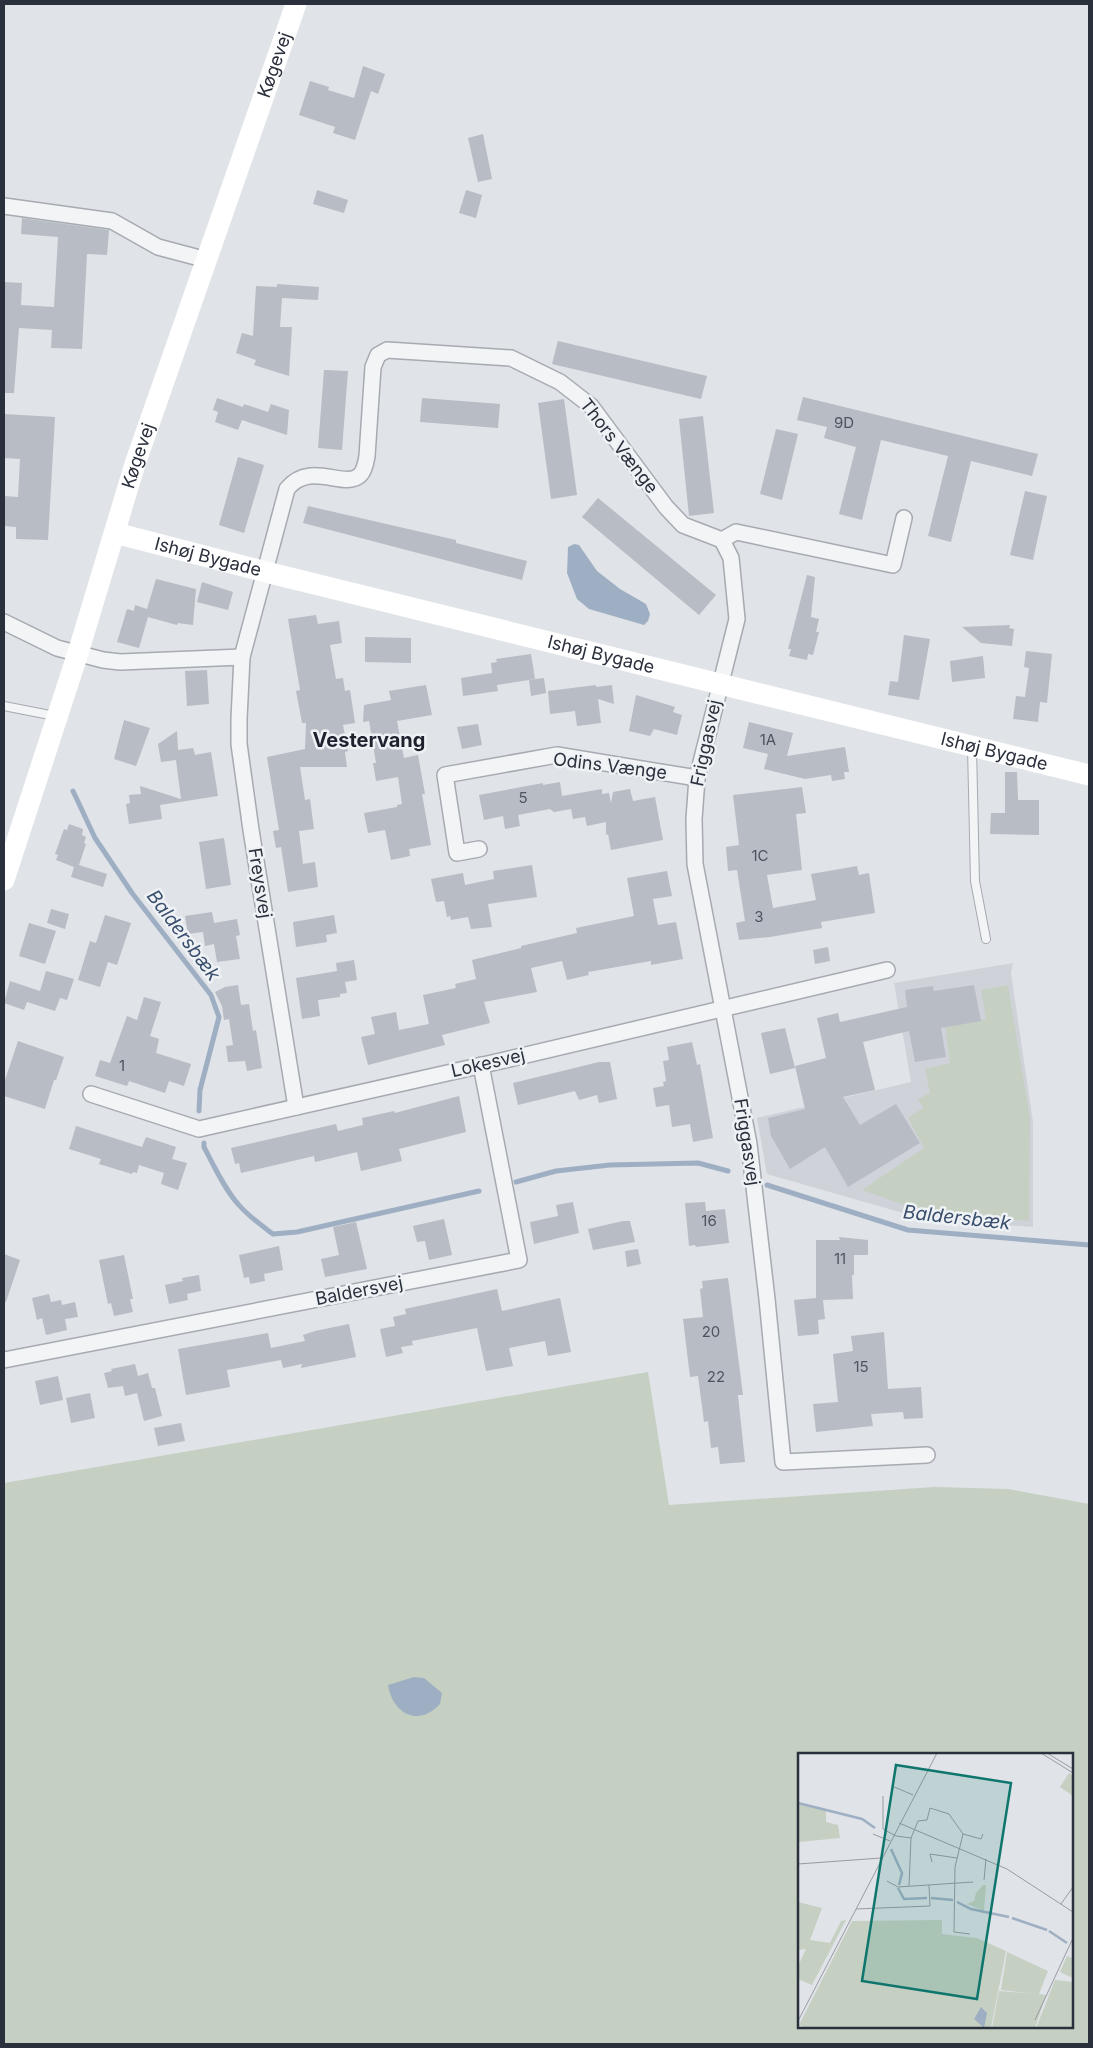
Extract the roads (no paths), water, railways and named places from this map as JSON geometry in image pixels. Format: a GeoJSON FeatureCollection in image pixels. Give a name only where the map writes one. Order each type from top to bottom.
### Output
{"type":"FeatureCollection","features":[{"type":"Feature","properties":{"kind":"street","name":"Køgevej"},"geometry":{"type":"LineString","coordinates":[[4,880],[78,654],[135,464],[294,7]]}},
{"type":"Feature","properties":{"kind":"street"},"geometry":{"type":"LineString","coordinates":[[4,206],[112,221],[158,247],[207,260]]}},
{"type":"Feature","properties":{"kind":"street","name":"Thors Vænge"},"geometry":{"type":"LineString","coordinates":[[266,572],[287,489],[293,482],[301,477],[308,476],[353,479],[360,475],[365,466],[373,367],[378,355],[387,350],[511,358],[560,382],[591,406],[666,507],[683,525],[722,540]]}},
{"type":"Feature","properties":{"kind":"street"},"geometry":{"type":"LineString","coordinates":[[719,683],[736,618],[731,558],[722,540],[736,532],[892,565],[904,518]]}},
{"type":"Feature","properties":{"kind":"street","name":"Ishøj Bygade"},"geometry":{"type":"LineString","coordinates":[[115,533],[1089,775]]}},
{"type":"Feature","properties":{"kind":"street","name":"Freysvej"},"geometry":{"type":"LineString","coordinates":[[266,572],[242,657],[239,719],[241,755],[296,1107]]}},
{"type":"Feature","properties":{"kind":"street"},"geometry":{"type":"LineString","coordinates":[[4,622],[57,648],[120,662],[242,657]]}},
{"type":"Feature","properties":{"kind":"street","name":"Friggasvej"},"geometry":{"type":"LineString","coordinates":[[719,683],[697,778],[694,819],[695,864],[750,1144],[768,1299],[783,1462],[927,1456]]}},
{"type":"Feature","properties":{"kind":"street","name":"Odins Vænge"},"geometry":{"type":"LineString","coordinates":[[479,849],[457,853],[445,775],[558,756],[697,778]]}},
{"type":"Feature","properties":{"kind":"street","name":"Lokesvej"},"geometry":{"type":"LineString","coordinates":[[90,1094],[199,1129],[887,970]]}},
{"type":"Feature","properties":{"kind":"street","name":"Baldersvej"},"geometry":{"type":"LineString","coordinates":[[4,1360],[519,1260],[480,1065]]}},
{"type":"Feature","properties":{"kind":"lane"},"geometry":{"type":"LineString","coordinates":[[4,706],[57,716]]}},
{"type":"Feature","properties":{"kind":"lane"},"geometry":{"type":"LineString","coordinates":[[972,746],[975,881],[986,939]]}},
{"type":"Feature","properties":{"kind":"water"},"geometry":{"type":"Polygon","coordinates":[[[574,544],[579,545],[597,571],[620,589],[646,604],[650,614],[648,621],[644,625],[589,609],[577,599],[567,573],[568,547],[574,544]]]}},
{"type":"Feature","properties":{"kind":"water"},"geometry":{"type":"Polygon","coordinates":[[[414,1677],[424,1678],[442,1693],[440,1704],[424,1715],[416,1716],[401,1710],[395,1704],[388,1685],[414,1677]]]}},
{"type":"Feature","properties":{"kind":"waterway","name":"Baldersbæk"},"geometry":{"type":"LineString","coordinates":[[73,791],[95,838],[132,893],[211,995],[219,1017],[200,1090],[199,1111]]}},
{"type":"Feature","properties":{"kind":"waterway","name":"Baldersbæk"},"geometry":{"type":"LineString","coordinates":[[204,1143],[204,1147],[215,1169],[233,1198],[250,1216],[273,1234],[297,1232],[479,1191]]}},
{"type":"Feature","properties":{"kind":"waterway","name":"Baldersbæk"},"geometry":{"type":"LineString","coordinates":[[516,1182],[556,1171],[610,1165],[698,1163],[728,1171]]}},
{"type":"Feature","properties":{"kind":"waterway","name":"Baldersbæk"},"geometry":{"type":"LineString","coordinates":[[767,1185],[908,1230],[1089,1245]]}},
{"type":"Feature","properties":{"kind":"district","name":"Vestervang"},"geometry":{"type":"Point","coordinates":[369,740]}}]}
